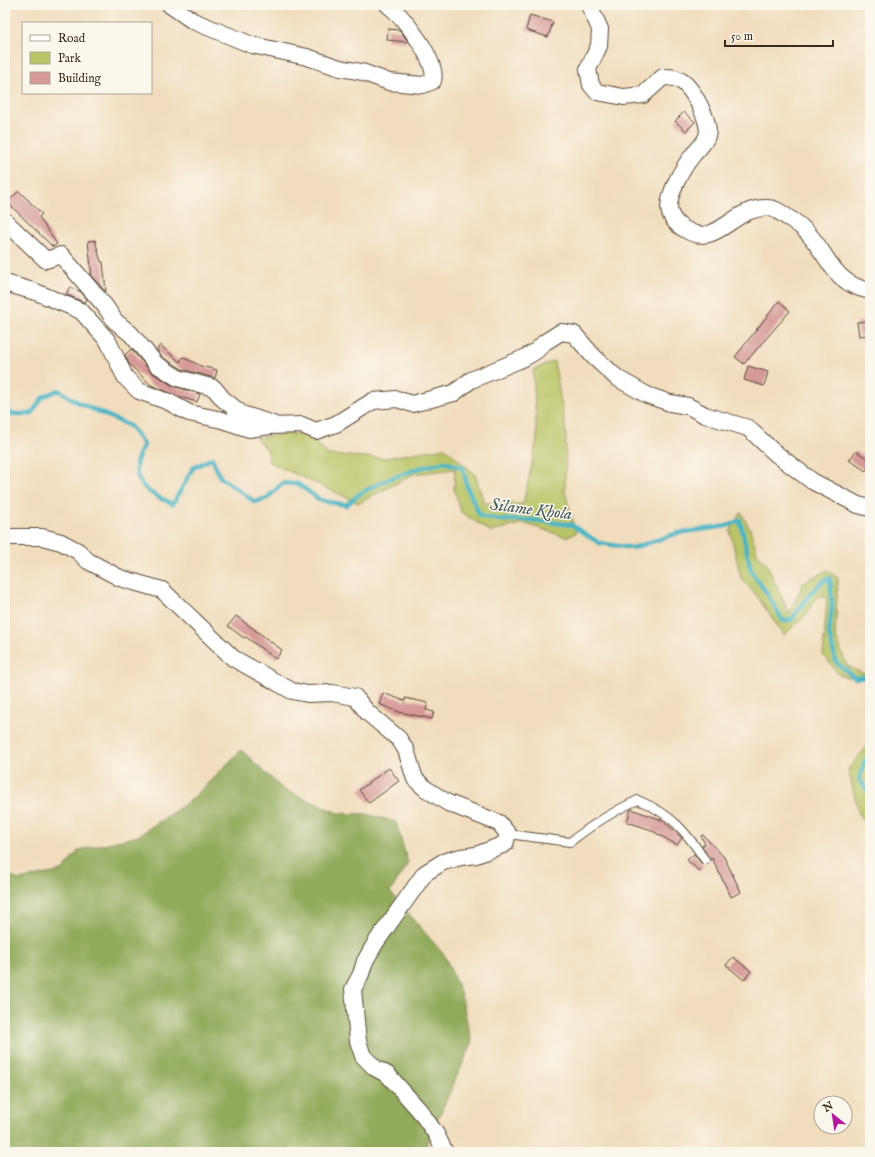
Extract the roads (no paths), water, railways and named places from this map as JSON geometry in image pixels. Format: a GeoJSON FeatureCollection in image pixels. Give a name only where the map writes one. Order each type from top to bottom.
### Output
{"type":"FeatureCollection","features":[{"type":"Feature","properties":{"kind":"street"},"geometry":{"type":"LineString","coordinates":[[170,5],[193,21],[252,45],[307,57],[340,68],[362,72],[389,82],[418,85],[429,84],[433,81],[435,75],[429,60],[409,25],[388,5]]}},
{"type":"Feature","properties":{"kind":"street"},"geometry":{"type":"LineString","coordinates":[[589,5],[600,29],[599,46],[588,69],[590,81],[597,92],[624,96],[643,95],[663,77],[672,77],[681,81],[690,89],[702,112],[708,128],[707,136],[674,186],[670,202],[669,211],[678,226],[693,235],[702,236],[711,234],[738,216],[750,211],[768,208],[777,210],[806,231],[827,261],[844,280],[852,286],[870,291]]}},
{"type":"Feature","properties":{"kind":"street"},"geometry":{"type":"LineString","coordinates":[[5,221],[46,260],[61,255],[105,306],[115,321],[131,334],[156,364],[178,378],[214,388],[223,399],[242,414],[277,425]]}},
{"type":"Feature","properties":{"kind":"street"},"geometry":{"type":"LineString","coordinates":[[5,283],[36,292],[81,311],[108,341],[125,378],[140,391],[169,402],[189,413],[222,420],[249,429],[277,425],[302,425],[316,431],[336,424],[373,401],[397,399],[412,404],[454,393],[471,380],[524,358],[561,332],[574,334],[593,356],[617,378],[652,397],[670,403],[688,406],[712,418],[748,428],[776,453],[812,481],[858,505],[870,508]]}},
{"type":"Feature","properties":{"kind":"street"},"geometry":{"type":"LineString","coordinates":[[5,536],[42,538],[61,542],[78,551],[88,561],[120,578],[162,590],[233,658],[292,691],[308,694],[332,693],[354,697],[368,713],[399,739],[406,750],[415,779],[426,789],[448,803],[499,823],[508,834],[505,844],[476,855],[443,862],[425,873],[376,942],[365,961],[361,974],[353,990],[358,1041],[363,1056],[375,1068],[388,1075],[420,1111],[436,1134],[445,1152]]}},
{"type":"Feature","properties":{"kind":"lane"},"geometry":{"type":"LineString","coordinates":[[508,834],[570,842],[590,826],[619,808],[638,800],[658,809],[678,825],[694,843],[705,860]]}},
{"type":"Feature","properties":{"kind":"waterway","name":"Silame Khola"},"geometry":{"type":"LineString","coordinates":[[5,404],[10,414],[31,414],[43,397],[58,390],[79,403],[130,426],[144,445],[136,463],[137,474],[140,481],[148,491],[173,504],[193,468],[212,458],[220,477],[255,502],[267,498],[283,483],[298,484],[320,500],[346,505],[362,492],[389,479],[420,468],[445,462],[463,468],[467,487],[480,516],[499,520],[532,520],[572,525],[599,543],[633,548],[678,533],[727,526],[740,520],[751,571],[768,595],[783,621],[792,619],[810,594],[822,582],[830,578],[832,607],[829,634],[836,662],[855,678],[870,677]]}},
{"type":"Feature","properties":{"kind":"waterway","name":"Silame Khola"},"geometry":{"type":"LineString","coordinates":[[870,756],[865,761],[859,779],[870,793]]}}]}
